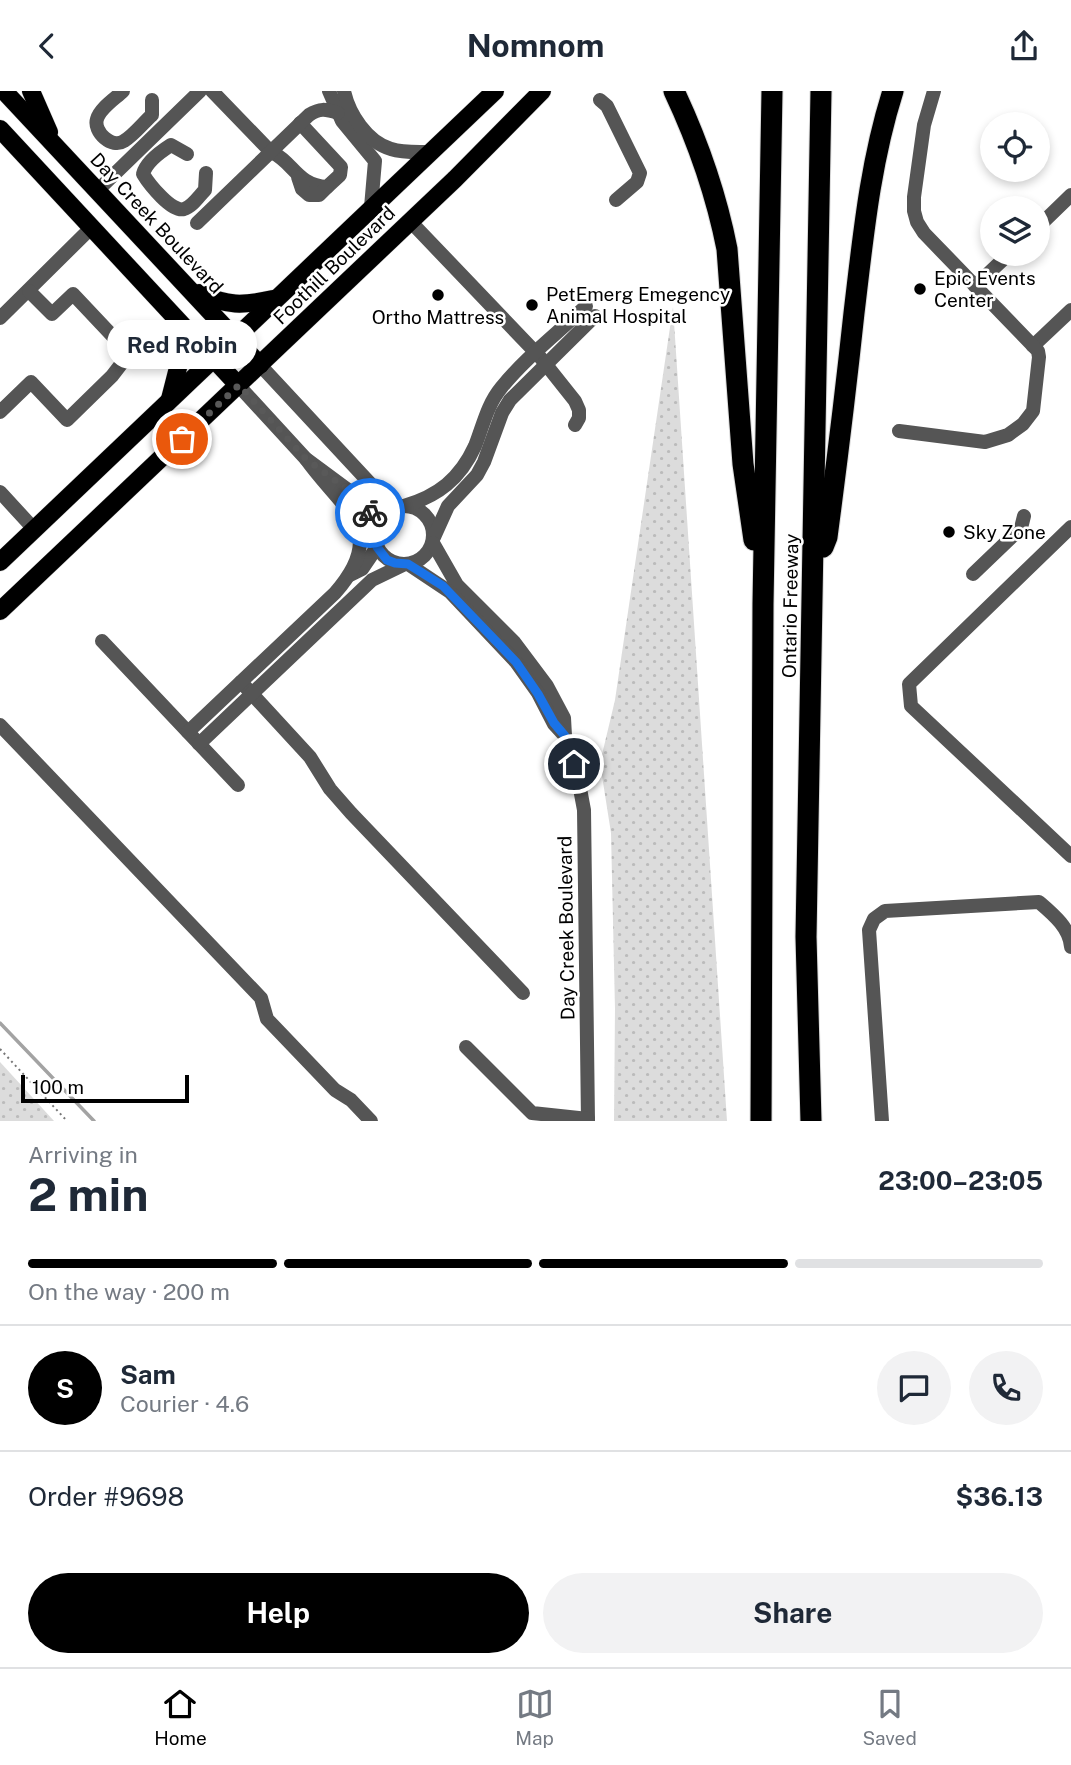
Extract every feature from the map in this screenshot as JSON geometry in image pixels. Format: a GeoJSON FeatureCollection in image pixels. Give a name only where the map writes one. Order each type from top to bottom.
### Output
{"type":"FeatureCollection","features":[{"type":"Feature","properties":{"kind":"highway"},"geometry":{"type":"LineString","coordinates":[[674,91],[707,168],[727,249],[743,464],[762,604]]}},
{"type":"Feature","properties":{"kind":"highway","name":"Ontario Freeway"},"geometry":{"type":"LineString","coordinates":[[761,1121],[762,604],[772,91]]}},
{"type":"Feature","properties":{"kind":"highway","name":"Ontario Freeway"},"geometry":{"type":"LineString","coordinates":[[811,1121],[806,937],[821,91]]}},
{"type":"Feature","properties":{"kind":"highway"},"geometry":{"type":"LineString","coordinates":[[813,576],[827,537],[865,220],[874,161],[893,91]]}},
{"type":"Feature","properties":{"kind":"main road"},"geometry":{"type":"LineString","coordinates":[[31,91],[52,142]]}},
{"type":"Feature","properties":{"kind":"main road","name":"Foothill Boulevard"},"geometry":{"type":"LineString","coordinates":[[0,562],[495,91]]}},
{"type":"Feature","properties":{"kind":"main road","name":"Foothill Boulevard"},"geometry":{"type":"LineString","coordinates":[[0,611],[260,365],[542,91]]}},
{"type":"Feature","properties":{"kind":"main road","name":"Day Creek Boulevard"},"geometry":{"type":"LineString","coordinates":[[2,92],[98,190],[260,365]]}},
{"type":"Feature","properties":{"kind":"main road"},"geometry":{"type":"LineString","coordinates":[[0,129],[239,385]]}},
{"type":"Feature","properties":{"kind":"main road"},"geometry":{"type":"LineString","coordinates":[[190,288],[222,303],[253,304],[275,299]]}},
{"type":"Feature","properties":{"kind":"main road"},"geometry":{"type":"LineString","coordinates":[[170,399],[181,356],[180,324]]}},
{"type":"Feature","properties":{"kind":"street"},"geometry":{"type":"LineString","coordinates":[[123,91],[99,115],[96,122],[97,129],[115,144],[123,142],[152,115],[152,100]]}},
{"type":"Feature","properties":{"kind":"street"},"geometry":{"type":"LineString","coordinates":[[98,190],[200,91]]}},
{"type":"Feature","properties":{"kind":"street"},"geometry":{"type":"LineString","coordinates":[[212,91],[298,177],[317,187],[327,187],[340,175],[341,167],[300,123]]}},
{"type":"Feature","properties":{"kind":"street"},"geometry":{"type":"LineString","coordinates":[[197,223],[300,123],[327,91],[342,121],[375,160],[371,207]]}},
{"type":"Feature","properties":{"kind":"street"},"geometry":{"type":"LineString","coordinates":[[344,91],[346,102],[359,124],[380,143],[396,150],[429,152]]}},
{"type":"Feature","properties":{"kind":"street"},"geometry":{"type":"LineString","coordinates":[[899,431],[985,442],[1017,430],[1033,411],[1039,357],[1038,351],[916,222],[914,211],[924,125],[934,91]]}},
{"type":"Feature","properties":{"kind":"street"},"geometry":{"type":"LineString","coordinates":[[600,100],[610,111],[640,173],[637,182],[616,200]]}},
{"type":"Feature","properties":{"kind":"street"},"geometry":{"type":"LineString","coordinates":[[300,123],[318,109],[325,108],[338,113]]}},
{"type":"Feature","properties":{"kind":"street"},"geometry":{"type":"LineString","coordinates":[[187,154],[171,145],[144,169],[143,174],[173,208],[180,210],[187,208],[205,190],[206,173]]}},
{"type":"Feature","properties":{"kind":"street"},"geometry":{"type":"LineString","coordinates":[[1050,215],[1071,195]]}},
{"type":"Feature","properties":{"kind":"street"},"geometry":{"type":"LineString","coordinates":[[410,221],[535,352],[575,401],[579,410],[575,425]]}},
{"type":"Feature","properties":{"kind":"street"},"geometry":{"type":"LineString","coordinates":[[0,318],[91,228]]}},
{"type":"Feature","properties":{"kind":"street"},"geometry":{"type":"LineString","coordinates":[[975,286],[996,266]]}},
{"type":"Feature","properties":{"kind":"street"},"geometry":{"type":"LineString","coordinates":[[0,412],[31,382],[67,420],[122,363],[122,346],[73,294],[52,314],[29,291]]}},
{"type":"Feature","properties":{"kind":"street"},"geometry":{"type":"LineString","coordinates":[[1033,346],[1071,310]]}},
{"type":"Feature","properties":{"kind":"street"},"geometry":{"type":"LineString","coordinates":[[199,744],[372,580],[406,565],[424,557],[447,506],[477,475],[510,400],[545,365],[591,311],[535,352],[495,397],[481,425],[475,445],[455,477],[436,494],[399,507],[381,517],[375,539],[377,547],[387,560],[406,565]]}},
{"type":"Feature","properties":{"kind":"street","name":"Day Creek Boulevard"},"geometry":{"type":"LineString","coordinates":[[260,365],[399,507]]}},
{"type":"Feature","properties":{"kind":"street"},"geometry":{"type":"LineString","coordinates":[[188,732],[335,593],[350,575],[360,547],[356,520],[343,502],[239,385]]}},
{"type":"Feature","properties":{"kind":"street"},"geometry":{"type":"LineString","coordinates":[[306,459],[356,496],[377,524]]}},
{"type":"Feature","properties":{"kind":"street"},"geometry":{"type":"LineString","coordinates":[[0,492],[34,529]]}},
{"type":"Feature","properties":{"kind":"street"},"geometry":{"type":"LineString","coordinates":[[399,507],[422,512],[429,519],[433,540]]}},
{"type":"Feature","properties":{"kind":"street"},"geometry":{"type":"LineString","coordinates":[[973,574],[1021,528],[1024,516]]}},
{"type":"Feature","properties":{"kind":"street"},"geometry":{"type":"LineString","coordinates":[[1071,527],[909,684],[911,706],[1071,856]]}},
{"type":"Feature","properties":{"kind":"street","name":"Day Creek Boulevard"},"geometry":{"type":"LineString","coordinates":[[433,540],[457,585],[514,642],[536,669],[564,718],[565,736],[578,778],[584,810],[588,1120]]}},
{"type":"Feature","properties":{"kind":"street"},"geometry":{"type":"LineString","coordinates":[[350,575],[362,569],[377,547]]}},
{"type":"Feature","properties":{"kind":"street","name":"Day Creek Boulevard"},"geometry":{"type":"LineString","coordinates":[[406,565],[450,592],[516,662],[565,736]]}},
{"type":"Feature","properties":{"kind":"street"},"geometry":{"type":"LineString","coordinates":[[102,641],[238,785]]}},
{"type":"Feature","properties":{"kind":"street"},"geometry":{"type":"LineString","coordinates":[[241,682],[310,757],[330,789],[351,813],[523,993]]}},
{"type":"Feature","properties":{"kind":"street"},"geometry":{"type":"LineString","coordinates":[[0,725],[261,998],[267,1019],[335,1090],[351,1100],[371,1121]]}},
{"type":"Feature","properties":{"kind":"street"},"geometry":{"type":"LineString","coordinates":[[882,1121],[869,930],[877,915],[885,911],[1039,902],[1066,930],[1070,936],[1071,947]]}},
{"type":"Feature","properties":{"kind":"street"},"geometry":{"type":"LineString","coordinates":[[466,1047],[532,1113],[588,1120]]}},
{"type":"Feature","properties":{"kind":"path"},"geometry":{"type":"LineString","coordinates":[[0,1049],[67,1121]]}},
{"type":"Feature","properties":{"kind":"shaded area"},"geometry":{"type":"Polygon","coordinates":[[[673,307],[727,1121],[614,1121],[615,1009],[611,833],[600,763],[615,700],[673,307]]]}},
{"type":"Feature","properties":{"kind":"shaded area"},"geometry":{"type":"Polygon","coordinates":[[[0,1062],[54,1121],[0,1121],[0,1062]]]}},
{"type":"Feature","properties":{"kind":"waterway"},"geometry":{"type":"LineString","coordinates":[[0,1023],[94,1121]]}},
{"type":"Feature","properties":{"kind":"way so far"},"geometry":{"type":"LineString","coordinates":[[182,439],[239,385],[306,459],[356,496],[370,513]]}},
{"type":"Feature","properties":{"kind":"place","name":"Epic Events Center"},"geometry":{"type":"Point","coordinates":[920,289]}},
{"type":"Feature","properties":{"kind":"place","name":"Ortho Mattress"},"geometry":{"type":"Point","coordinates":[438,295]}},
{"type":"Feature","properties":{"kind":"place","name":"PetEmerg Emegency Animal Hospital"},"geometry":{"type":"Point","coordinates":[532,305]}},
{"type":"Feature","properties":{"kind":"place","name":"Red Robin"},"geometry":{"type":"Point","coordinates":[182,439]}},
{"type":"Feature","properties":{"kind":"place","name":"Sky Zone"},"geometry":{"type":"Point","coordinates":[949,532]}},
{"type":"Feature","properties":{"kind":"route"},"geometry":{"type":"LineString","coordinates":[[370,513],[377,524],[375,539],[381,554],[395,563],[408,564],[443,586],[516,662],[565,736],[574,764]]}}]}
